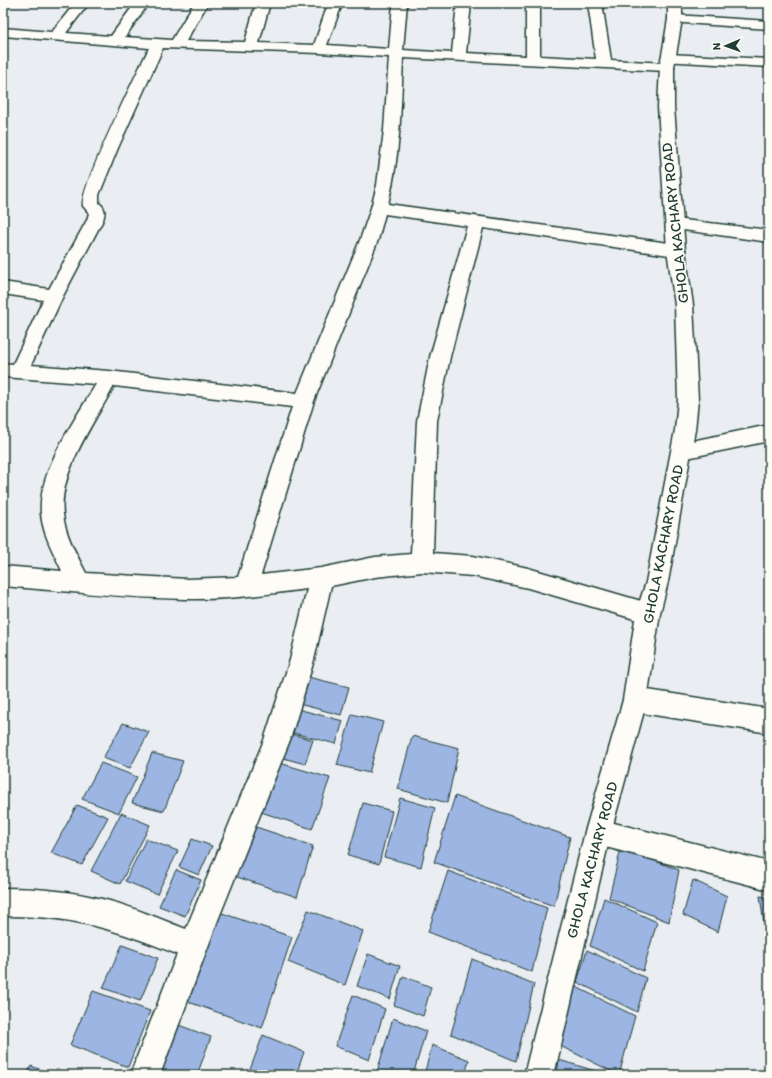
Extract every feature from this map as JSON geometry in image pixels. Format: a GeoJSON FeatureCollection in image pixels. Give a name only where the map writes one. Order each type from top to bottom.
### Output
{"type":"FeatureCollection","features":[{"type":"Feature","properties":{"kind":"street"},"geometry":{"type":"LineString","coordinates":[[56,36],[82,3]]}},
{"type":"Feature","properties":{"kind":"street"},"geometry":{"type":"LineString","coordinates":[[115,41],[142,3]]}},
{"type":"Feature","properties":{"kind":"street"},"geometry":{"type":"LineString","coordinates":[[177,44],[201,3]]}},
{"type":"Feature","properties":{"kind":"street"},"geometry":{"type":"LineString","coordinates":[[251,46],[263,3]]}},
{"type":"Feature","properties":{"kind":"street"},"geometry":{"type":"LineString","coordinates":[[246,586],[304,401],[369,240],[379,208],[385,185],[392,130],[400,3]]}},
{"type":"Feature","properties":{"kind":"street"},"geometry":{"type":"LineString","coordinates":[[459,57],[464,3]]}},
{"type":"Feature","properties":{"kind":"street"},"geometry":{"type":"LineString","coordinates":[[533,3],[534,60]]}},
{"type":"Feature","properties":{"kind":"street"},"geometry":{"type":"LineString","coordinates":[[595,3],[604,64]]}},
{"type":"Feature","properties":{"kind":"street"},"geometry":{"type":"LineString","coordinates":[[319,49],[334,7]]}},
{"type":"Feature","properties":{"kind":"street"},"geometry":{"type":"LineString","coordinates":[[675,11],[769,25]]}},
{"type":"Feature","properties":{"kind":"street","name":"GHOLA KACHARY ROAD"},"geometry":{"type":"LineString","coordinates":[[539,1075],[598,832],[635,700],[648,613],[657,582],[682,451],[688,400],[684,304],[676,250],[675,224],[666,137],[668,63],[675,11]]}},
{"type":"Feature","properties":{"kind":"street"},"geometry":{"type":"LineString","coordinates":[[6,38],[20,34],[158,44],[319,49],[604,64],[769,64]]}},
{"type":"Feature","properties":{"kind":"street"},"geometry":{"type":"LineString","coordinates":[[158,44],[110,148],[92,195],[90,202],[91,206],[96,209],[97,213],[95,220],[54,296],[11,370],[109,378],[304,401]]}},
{"type":"Feature","properties":{"kind":"street"},"geometry":{"type":"LineString","coordinates":[[379,208],[676,250]]}},
{"type":"Feature","properties":{"kind":"street"},"geometry":{"type":"LineString","coordinates":[[422,562],[427,421],[440,357],[476,222]]}},
{"type":"Feature","properties":{"kind":"street"},"geometry":{"type":"LineString","coordinates":[[675,224],[769,236]]}},
{"type":"Feature","properties":{"kind":"street"},"geometry":{"type":"LineString","coordinates":[[3,288],[54,296]]}},
{"type":"Feature","properties":{"kind":"street"},"geometry":{"type":"LineString","coordinates":[[79,582],[62,547],[53,516],[53,485],[58,468],[109,378]]}},
{"type":"Feature","properties":{"kind":"street"},"geometry":{"type":"LineString","coordinates":[[682,451],[769,433]]}},
{"type":"Feature","properties":{"kind":"street"},"geometry":{"type":"LineString","coordinates":[[3,576],[187,589],[246,586],[321,578],[375,567],[422,562],[473,566],[528,578],[648,613]]}},
{"type":"Feature","properties":{"kind":"street"},"geometry":{"type":"LineString","coordinates":[[145,1075],[194,946],[280,734],[302,660],[321,578]]}},
{"type":"Feature","properties":{"kind":"street"},"geometry":{"type":"LineString","coordinates":[[635,700],[769,721]]}},
{"type":"Feature","properties":{"kind":"street"},"geometry":{"type":"LineString","coordinates":[[598,832],[769,876]]}},
{"type":"Feature","properties":{"kind":"street"},"geometry":{"type":"LineString","coordinates":[[3,902],[66,906],[106,914],[194,946]]}},
{"type":"Feature","properties":{"kind":"building"},"geometry":{"type":"Polygon","coordinates":[[[304,676],[349,687],[341,715],[295,703],[304,676]]]}},
{"type":"Feature","properties":{"kind":"building"},"geometry":{"type":"Polygon","coordinates":[[[290,707],[343,721],[336,744],[282,730],[290,707]]]}},
{"type":"Feature","properties":{"kind":"building"},"geometry":{"type":"Polygon","coordinates":[[[352,714],[383,722],[369,773],[337,765],[352,714]]]}},
{"type":"Feature","properties":{"kind":"building"},"geometry":{"type":"Polygon","coordinates":[[[123,723],[149,732],[130,768],[103,758],[123,723]]]}},
{"type":"Feature","properties":{"kind":"building"},"geometry":{"type":"Polygon","coordinates":[[[284,732],[313,740],[305,764],[276,756],[284,732]]]}},
{"type":"Feature","properties":{"kind":"building"},"geometry":{"type":"Polygon","coordinates":[[[412,736],[459,748],[447,803],[398,789],[412,736]]]}},
{"type":"Feature","properties":{"kind":"building"},"geometry":{"type":"Polygon","coordinates":[[[152,753],[183,761],[164,811],[132,803],[152,753]]]}},
{"type":"Feature","properties":{"kind":"building"},"geometry":{"type":"Polygon","coordinates":[[[273,761],[330,778],[312,829],[255,810],[273,761]]]}},
{"type":"Feature","properties":{"kind":"building"},"geometry":{"type":"Polygon","coordinates":[[[101,763],[137,777],[119,813],[82,799],[101,763]]]}},
{"type":"Feature","properties":{"kind":"building"},"geometry":{"type":"Polygon","coordinates":[[[455,796],[570,837],[554,906],[434,862],[455,796]]]}},
{"type":"Feature","properties":{"kind":"building"},"geometry":{"type":"Polygon","coordinates":[[[400,798],[435,808],[421,867],[384,857],[400,798]]]}},
{"type":"Feature","properties":{"kind":"building"},"geometry":{"type":"Polygon","coordinates":[[[363,803],[392,811],[379,864],[348,855],[363,803]]]}},
{"type":"Feature","properties":{"kind":"building"},"geometry":{"type":"Polygon","coordinates":[[[77,805],[108,817],[82,865],[51,853],[77,805]]]}},
{"type":"Feature","properties":{"kind":"building"},"geometry":{"type":"Polygon","coordinates":[[[121,813],[150,825],[120,884],[91,871],[121,813]]]}},
{"type":"Feature","properties":{"kind":"building"},"geometry":{"type":"Polygon","coordinates":[[[250,825],[313,846],[297,897],[231,875],[250,825]]]}},
{"type":"Feature","properties":{"kind":"building"},"geometry":{"type":"Polygon","coordinates":[[[146,839],[178,851],[157,894],[125,881],[146,839]]]}},
{"type":"Feature","properties":{"kind":"building"},"geometry":{"type":"Polygon","coordinates":[[[192,839],[212,846],[199,875],[179,867],[192,839]]]}},
{"type":"Feature","properties":{"kind":"building"},"geometry":{"type":"Polygon","coordinates":[[[621,848],[679,870],[669,922],[609,898],[621,848]]]}},
{"type":"Feature","properties":{"kind":"building"},"geometry":{"type":"Polygon","coordinates":[[[176,870],[201,880],[185,916],[159,906],[176,870]]]}},
{"type":"Feature","properties":{"kind":"building"},"geometry":{"type":"Polygon","coordinates":[[[448,871],[547,908],[532,972],[428,932],[448,871]]]}},
{"type":"Feature","properties":{"kind":"building"},"geometry":{"type":"Polygon","coordinates":[[[693,880],[727,896],[718,932],[683,915],[693,880]]]}},
{"type":"Feature","properties":{"kind":"building"},"geometry":{"type":"Polygon","coordinates":[[[760,896],[769,897],[769,961],[760,896]]]}},
{"type":"Feature","properties":{"kind":"building"},"geometry":{"type":"Polygon","coordinates":[[[604,898],[657,922],[643,971],[590,946],[604,898]]]}},
{"type":"Feature","properties":{"kind":"building"},"geometry":{"type":"Polygon","coordinates":[[[213,910],[292,937],[262,1028],[180,999],[213,910]]]}},
{"type":"Feature","properties":{"kind":"building"},"geometry":{"type":"Polygon","coordinates":[[[308,910],[363,931],[345,985],[288,962],[308,910]]]}},
{"type":"Feature","properties":{"kind":"building"},"geometry":{"type":"Polygon","coordinates":[[[122,945],[158,958],[140,1001],[103,988],[122,945]]]}},
{"type":"Feature","properties":{"kind":"building"},"geometry":{"type":"Polygon","coordinates":[[[587,950],[646,978],[637,1012],[577,982],[587,950]]]}},
{"type":"Feature","properties":{"kind":"building"},"geometry":{"type":"Polygon","coordinates":[[[368,954],[400,966],[390,999],[357,986],[368,954]]]}},
{"type":"Feature","properties":{"kind":"building"},"geometry":{"type":"Polygon","coordinates":[[[472,959],[534,984],[516,1061],[451,1034],[472,959]]]}},
{"type":"Feature","properties":{"kind":"building"},"geometry":{"type":"Polygon","coordinates":[[[403,976],[431,987],[423,1016],[394,1005],[403,976]]]}},
{"type":"Feature","properties":{"kind":"building"},"geometry":{"type":"Polygon","coordinates":[[[568,983],[635,1016],[619,1075],[550,1041],[568,983]]]}},
{"type":"Feature","properties":{"kind":"building"},"geometry":{"type":"Polygon","coordinates":[[[93,991],[150,1011],[128,1067],[70,1045],[93,991]]]}},
{"type":"Feature","properties":{"kind":"building"},"geometry":{"type":"Polygon","coordinates":[[[353,995],[385,1009],[369,1060],[335,1046],[353,995]]]}},
{"type":"Feature","properties":{"kind":"building"},"geometry":{"type":"Polygon","coordinates":[[[393,1018],[426,1031],[413,1075],[376,1075],[393,1018]]]}},
{"type":"Feature","properties":{"kind":"building"},"geometry":{"type":"Polygon","coordinates":[[[173,1023],[211,1037],[197,1075],[154,1075],[173,1023]]]}},
{"type":"Feature","properties":{"kind":"building"},"geometry":{"type":"Polygon","coordinates":[[[263,1035],[304,1052],[296,1075],[248,1075],[263,1035]]]}},
{"type":"Feature","properties":{"kind":"building"},"geometry":{"type":"Polygon","coordinates":[[[432,1045],[469,1060],[465,1075],[424,1075],[432,1045]]]}},
{"type":"Feature","properties":{"kind":"building"},"geometry":{"type":"Polygon","coordinates":[[[559,1060],[609,1075],[557,1075],[559,1060]]]}},
{"type":"Feature","properties":{"kind":"building"},"geometry":{"type":"Polygon","coordinates":[[[31,1066],[55,1075],[27,1075],[31,1066]]]}}]}
